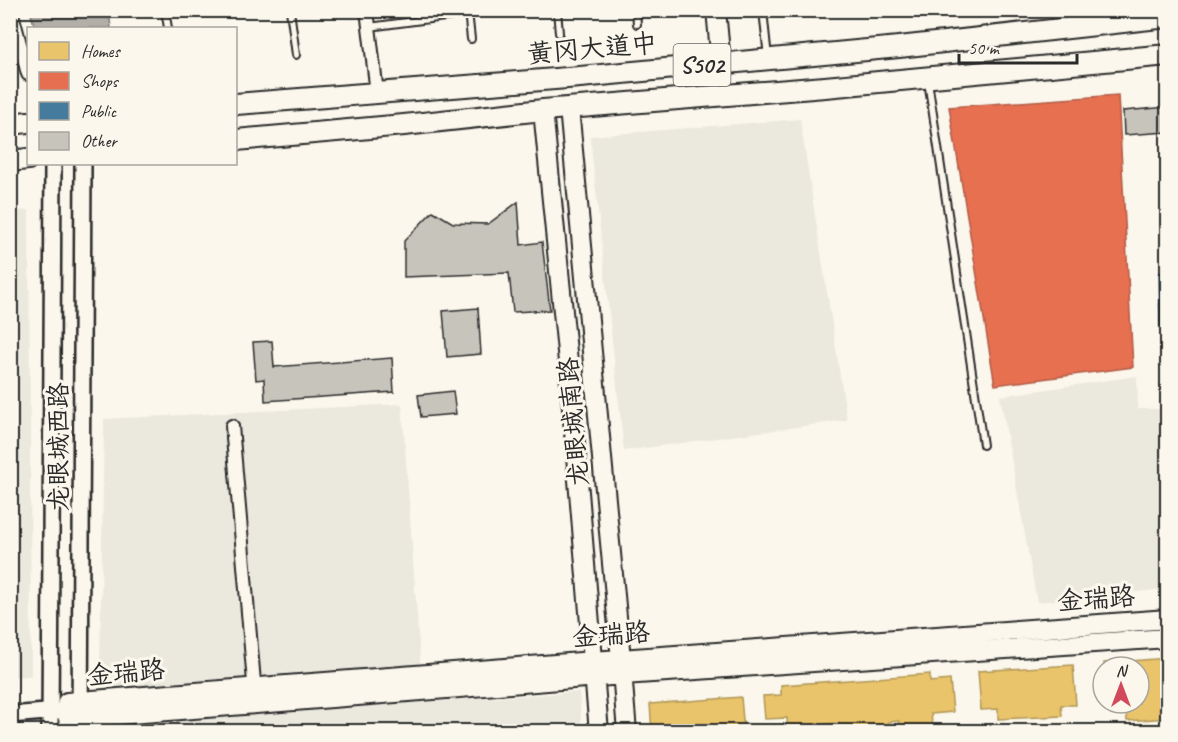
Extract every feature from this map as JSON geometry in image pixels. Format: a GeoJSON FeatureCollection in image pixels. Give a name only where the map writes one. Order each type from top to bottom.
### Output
{"type":"FeatureCollection","features":[{"type":"Feature","properties":{"kind":"main road"},"geometry":{"type":"LineString","coordinates":[[716,10],[721,63]]}},
{"type":"Feature","properties":{"kind":"main road","name":"黄冈大道中"},"geometry":{"type":"LineString","coordinates":[[237,104],[580,77],[911,45],[1167,17]]}},
{"type":"Feature","properties":{"kind":"main road","name":"S502"},"geometry":{"type":"LineString","coordinates":[[237,140],[543,110],[927,78],[1167,55]]}},
{"type":"Feature","properties":{"kind":"main road"},"geometry":{"type":"LineString","coordinates":[[334,97],[337,131]]}},
{"type":"Feature","properties":{"kind":"main road","name":"龙眼城南路"},"geometry":{"type":"LineString","coordinates":[[569,108],[627,732]]}},
{"type":"Feature","properties":{"kind":"main road","name":"龙眼城南路"},"geometry":{"type":"LineString","coordinates":[[543,110],[568,360],[599,732]]}},
{"type":"Feature","properties":{"kind":"main road"},"geometry":{"type":"LineString","coordinates":[[10,124],[27,122]]}},
{"type":"Feature","properties":{"kind":"main road"},"geometry":{"type":"LineString","coordinates":[[10,161],[27,159]]}},
{"type":"Feature","properties":{"kind":"main road","name":"金瑞路"},"geometry":{"type":"LineString","coordinates":[[67,711],[67,702],[255,696],[622,667],[1167,619]]}},
{"type":"Feature","properties":{"kind":"main road","name":"金瑞路"},"geometry":{"type":"LineString","coordinates":[[622,667],[1167,638]]}},
{"type":"Feature","properties":{"kind":"street"},"geometry":{"type":"LineString","coordinates":[[11,10],[27,70]]}},
{"type":"Feature","properties":{"kind":"street"},"geometry":{"type":"LineString","coordinates":[[367,10],[377,93]]}},
{"type":"Feature","properties":{"kind":"street","name":"龙眼城西路"},"geometry":{"type":"LineString","coordinates":[[50,732],[53,165]]}},
{"type":"Feature","properties":{"kind":"street","name":"龙眼城西路"},"geometry":{"type":"LineString","coordinates":[[80,732],[83,165]]}},
{"type":"Feature","properties":{"kind":"street"},"geometry":{"type":"LineString","coordinates":[[232,426],[255,696]]}},
{"type":"Feature","properties":{"kind":"street","name":"金瑞路"},"geometry":{"type":"LineString","coordinates":[[10,714],[67,711]]}},
{"type":"Feature","properties":{"kind":"lane"},"geometry":{"type":"LineString","coordinates":[[168,27],[165,11],[176,10]]}},
{"type":"Feature","properties":{"kind":"lane"},"geometry":{"type":"LineString","coordinates":[[290,10],[296,55]]}},
{"type":"Feature","properties":{"kind":"lane"},"geometry":{"type":"LineString","coordinates":[[369,27],[468,12],[498,10]]}},
{"type":"Feature","properties":{"kind":"lane"},"geometry":{"type":"LineString","coordinates":[[557,10],[559,33]]}},
{"type":"Feature","properties":{"kind":"lane"},"geometry":{"type":"LineString","coordinates":[[636,10],[638,24]]}},
{"type":"Feature","properties":{"kind":"lane"},"geometry":{"type":"LineString","coordinates":[[763,10],[768,59]]}},
{"type":"Feature","properties":{"kind":"lane"},"geometry":{"type":"LineString","coordinates":[[468,12],[471,39]]}},
{"type":"Feature","properties":{"kind":"lane"},"geometry":{"type":"LineString","coordinates":[[927,78],[983,445]]}},
{"type":"Feature","properties":{"kind":"shaded area"},"geometry":{"type":"Polygon","coordinates":[[[30,11],[109,11],[111,27],[35,27],[30,11]]]}},
{"type":"Feature","properties":{"kind":"shaded area"},"geometry":{"type":"Polygon","coordinates":[[[800,119],[847,420],[624,451],[590,136],[800,119]]]}},
{"type":"Feature","properties":{"kind":"shaded area"},"geometry":{"type":"Polygon","coordinates":[[[29,210],[31,676],[11,677],[10,212],[29,210]]]}},
{"type":"Feature","properties":{"kind":"shaded area"},"geometry":{"type":"Polygon","coordinates":[[[1137,376],[1138,409],[1166,409],[1166,589],[1037,602],[1000,396],[1137,376]]]}},
{"type":"Feature","properties":{"kind":"shaded area"},"geometry":{"type":"Polygon","coordinates":[[[402,404],[423,702],[579,692],[582,731],[99,732],[104,419],[402,404]]]}},
{"type":"Feature","properties":{"kind":"building: Homes"},"geometry":{"type":"Polygon","coordinates":[[[1168,658],[1168,718],[1127,721],[1126,715],[1151,715],[1151,659],[1168,658]]]}},
{"type":"Feature","properties":{"kind":"building: Homes"},"geometry":{"type":"Polygon","coordinates":[[[1073,665],[1076,705],[1061,705],[1062,716],[998,719],[998,709],[981,710],[978,671],[1073,665]]]}},
{"type":"Feature","properties":{"kind":"building: Homes"},"geometry":{"type":"Polygon","coordinates":[[[930,674],[930,682],[950,680],[953,712],[931,714],[933,732],[900,732],[899,721],[888,722],[889,732],[840,732],[839,723],[826,724],[827,732],[788,732],[787,718],[765,719],[763,696],[781,695],[781,685],[930,674]]]}},
{"type":"Feature","properties":{"kind":"building: Homes"},"geometry":{"type":"Polygon","coordinates":[[[741,697],[744,732],[652,732],[650,704],[741,697]]]}},
{"type":"Feature","properties":{"kind":"building: Shops"},"geometry":{"type":"Polygon","coordinates":[[[1118,95],[1133,367],[995,385],[949,107],[1118,95]]]}},
{"type":"Feature","properties":{"kind":"building: Public"},"geometry":{"type":"Polygon","coordinates":[[[1168,272],[1168,326],[1160,326],[1159,273],[1168,272]]]}},
{"type":"Feature","properties":{"kind":"building: Other"},"geometry":{"type":"Polygon","coordinates":[[[1168,107],[1168,132],[1124,135],[1123,111],[1168,107]]]}},
{"type":"Feature","properties":{"kind":"building: Other"},"geometry":{"type":"Polygon","coordinates":[[[518,202],[521,245],[542,242],[550,310],[513,312],[509,273],[404,277],[404,241],[433,211],[453,223],[488,224],[518,202]]]}},
{"type":"Feature","properties":{"kind":"building: Other"},"geometry":{"type":"Polygon","coordinates":[[[478,308],[481,354],[447,357],[443,311],[478,308]]]}},
{"type":"Feature","properties":{"kind":"building: Other"},"geometry":{"type":"Polygon","coordinates":[[[272,341],[274,367],[392,358],[394,392],[265,401],[264,379],[256,380],[253,342],[272,341]]]}},
{"type":"Feature","properties":{"kind":"building: Other"},"geometry":{"type":"Polygon","coordinates":[[[453,391],[456,414],[421,417],[418,395],[453,391]]]}}]}
